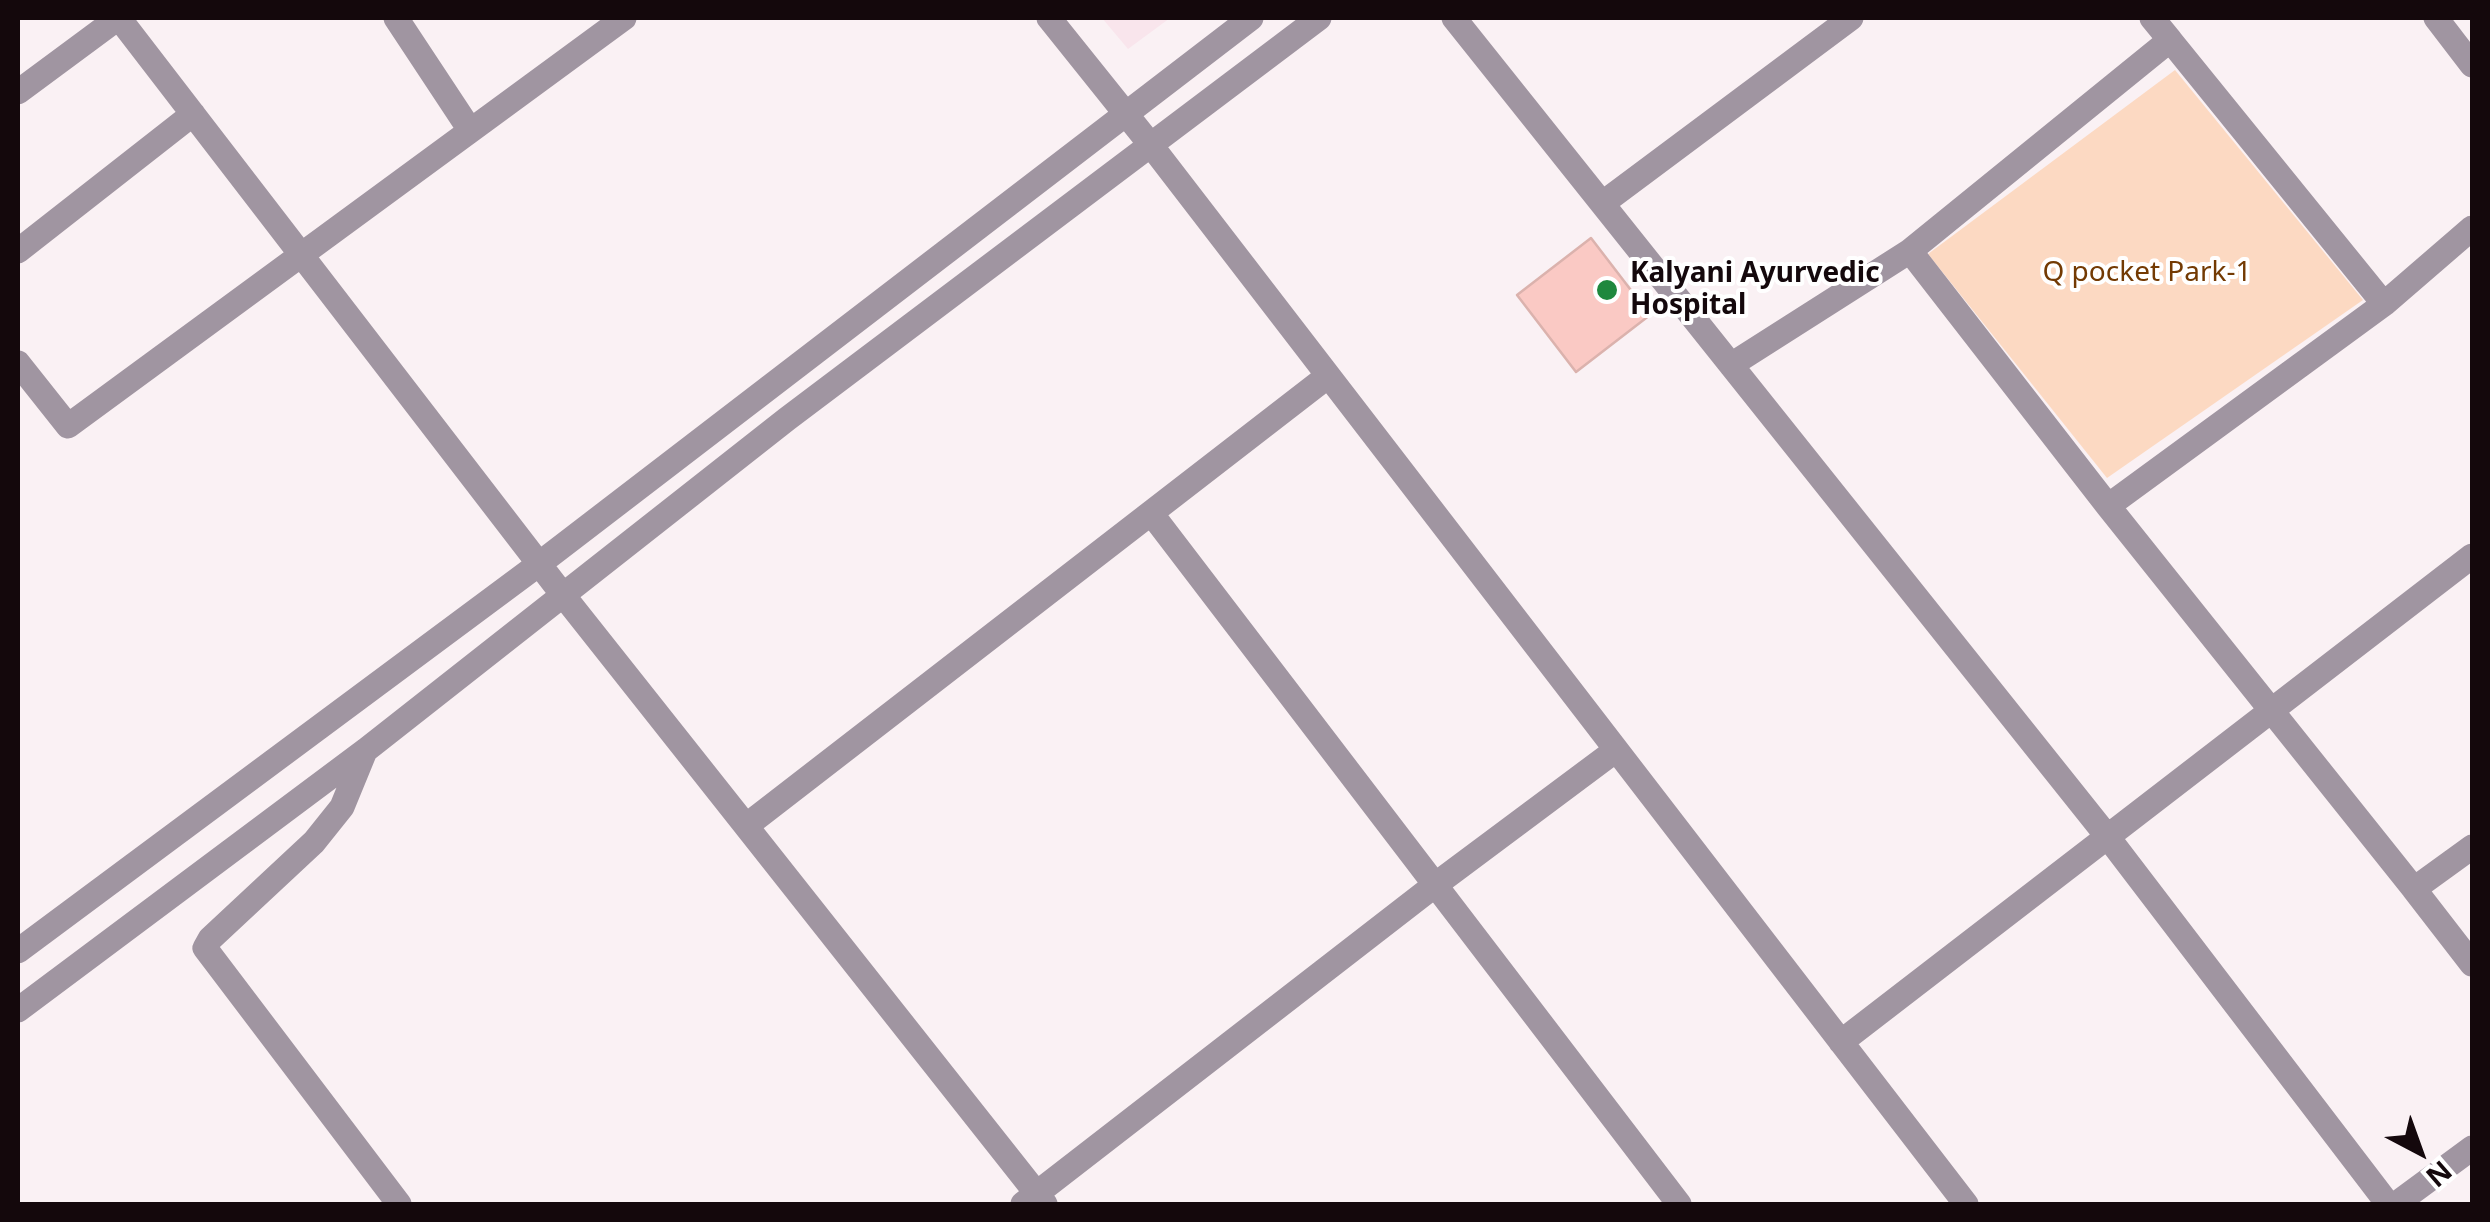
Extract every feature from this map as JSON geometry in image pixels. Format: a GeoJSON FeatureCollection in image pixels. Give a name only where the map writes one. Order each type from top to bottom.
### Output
{"type":"FeatureCollection","features":[{"type":"Feature","properties":{"kind":"street"},"geometry":{"type":"LineString","coordinates":[[18,92],[119,18],[1035,1201],[1436,885],[1616,750]]}},
{"type":"Feature","properties":{"kind":"street"},"geometry":{"type":"LineString","coordinates":[[396,18],[470,130]]}},
{"type":"Feature","properties":{"kind":"street"},"geometry":{"type":"LineString","coordinates":[[18,363],[68,426],[624,18]]}},
{"type":"Feature","properties":{"kind":"street"},"geometry":{"type":"LineString","coordinates":[[1049,18],[1966,1204]]}},
{"type":"Feature","properties":{"kind":"street"},"geometry":{"type":"LineString","coordinates":[[18,950],[539,564],[1251,18]]}},
{"type":"Feature","properties":{"kind":"street"},"geometry":{"type":"LineString","coordinates":[[18,1010],[366,750],[786,419],[1319,18]]}},
{"type":"Feature","properties":{"kind":"street"},"geometry":{"type":"LineString","coordinates":[[1454,18],[2107,836],[2388,1204]]}},
{"type":"Feature","properties":{"kind":"street"},"geometry":{"type":"LineString","coordinates":[[1602,204],[1851,18]]}},
{"type":"Feature","properties":{"kind":"street"},"geometry":{"type":"LineString","coordinates":[[2152,18],[2384,304]]}},
{"type":"Feature","properties":{"kind":"street"},"geometry":{"type":"LineString","coordinates":[[2436,18],[2472,65]]}},
{"type":"Feature","properties":{"kind":"street"},"geometry":{"type":"LineString","coordinates":[[1732,365],[1910,251],[2170,40]]}},
{"type":"Feature","properties":{"kind":"street"},"geometry":{"type":"LineString","coordinates":[[18,251],[193,114]]}},
{"type":"Feature","properties":{"kind":"street"},"geometry":{"type":"LineString","coordinates":[[2108,506],[2384,304],[2472,228]]}},
{"type":"Feature","properties":{"kind":"street"},"geometry":{"type":"LineString","coordinates":[[1910,251],[2472,964]]}},
{"type":"Feature","properties":{"kind":"street"},"geometry":{"type":"LineString","coordinates":[[746,826],[1328,376]]}},
{"type":"Feature","properties":{"kind":"street"},"geometry":{"type":"LineString","coordinates":[[1151,513],[1679,1204]]}},
{"type":"Feature","properties":{"kind":"street"},"geometry":{"type":"LineString","coordinates":[[1841,1042],[2472,556]]}},
{"type":"Feature","properties":{"kind":"street"},"geometry":{"type":"LineString","coordinates":[[366,750],[342,806],[314,842],[205,948],[399,1204]]}},
{"type":"Feature","properties":{"kind":"street"},"geometry":{"type":"LineString","coordinates":[[2414,890],[2472,847]]}},
{"type":"Feature","properties":{"kind":"street"},"geometry":{"type":"LineString","coordinates":[[2396,1204],[2472,1148]]}},
{"type":"Feature","properties":{"kind":"shaded area"},"geometry":{"type":"Polygon","coordinates":[[[1102,18],[1170,18],[1128,49],[1102,18]]]}},
{"type":"Feature","properties":{"kind":"green space","name":"Q pocket Park-1"},"geometry":{"type":"Polygon","coordinates":[[[2175,70],[2363,300],[2107,478],[1928,254],[2175,70]]]}},
{"type":"Feature","properties":{"kind":"building"},"geometry":{"type":"Polygon","coordinates":[[[1591,238],[1650,315],[1576,372],[1517,295],[1591,238]]]}},
{"type":"Feature","properties":{"kind":"place","name":"Kalyani Ayurvedic Hospital"},"geometry":{"type":"Point","coordinates":[1607,290]}}]}
